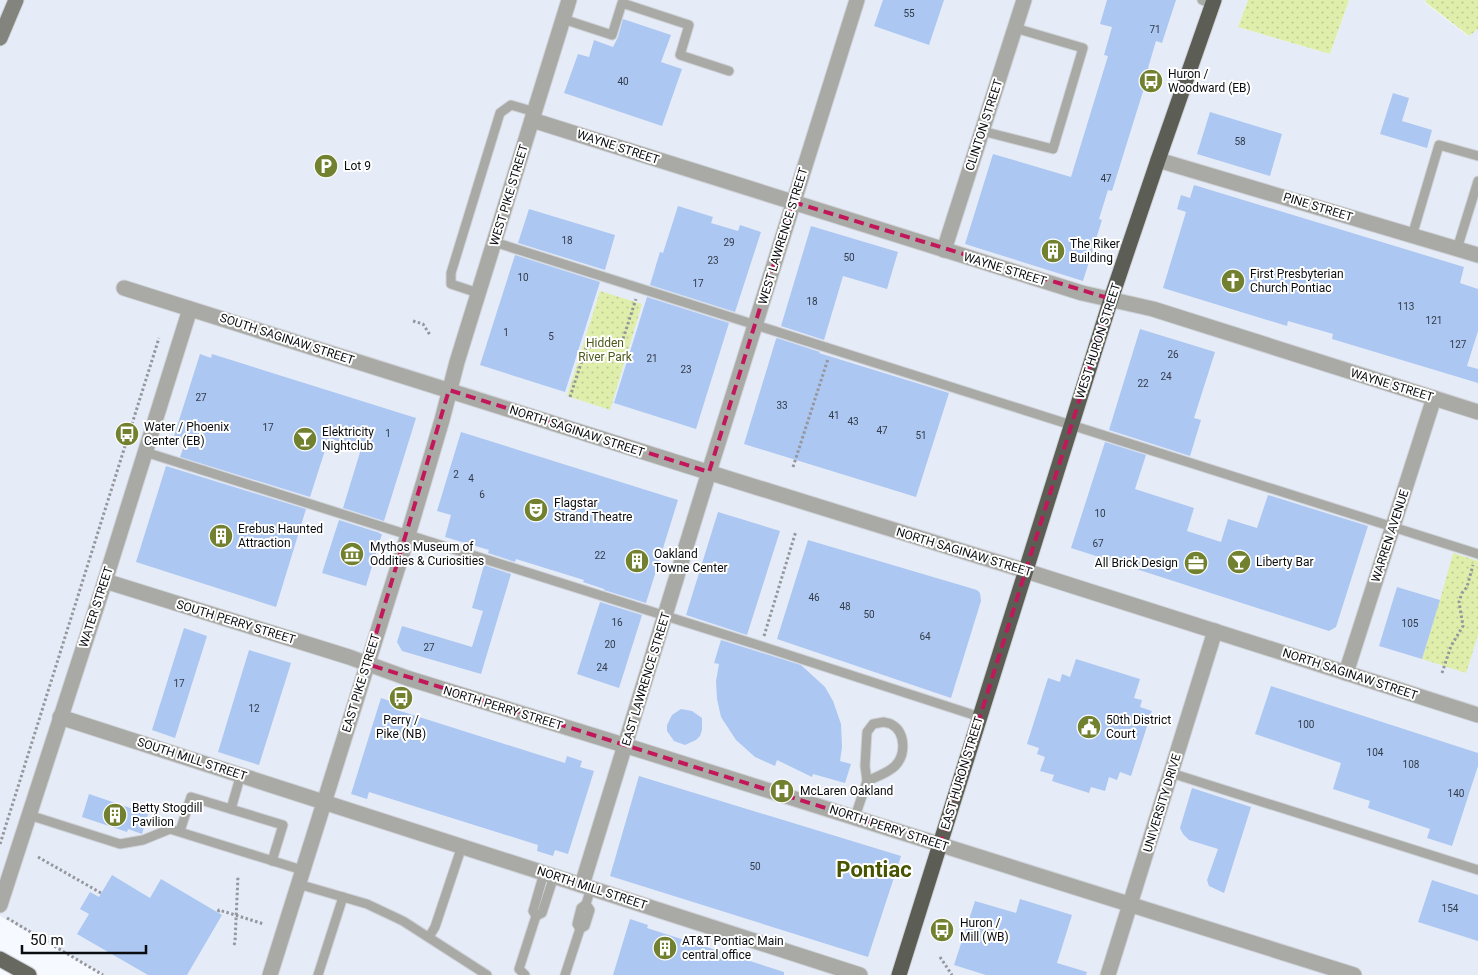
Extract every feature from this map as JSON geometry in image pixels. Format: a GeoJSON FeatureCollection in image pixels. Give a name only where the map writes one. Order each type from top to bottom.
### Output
{"type":"FeatureCollection","features":[{"type":"Feature","properties":{"kind":"highway","name":"WEST HURON STREET"},"geometry":{"type":"LineString","coordinates":[[1026,571],[1111,299],[1209,1]]}},
{"type":"Feature","properties":{"kind":"highway","name":"EAST HURON STREET"},"geometry":{"type":"LineString","coordinates":[[899,975],[1026,571]]}},
{"type":"Feature","properties":{"kind":"main road"},"geometry":{"type":"LineString","coordinates":[[0,38],[16,0]]}},
{"type":"Feature","properties":{"kind":"main road"},"geometry":{"type":"LineString","coordinates":[[0,959],[29,975]]}},
{"type":"Feature","properties":{"kind":"street","name":"WEST PIKE STREET"},"geometry":{"type":"LineString","coordinates":[[449,390],[569,0]]}},
{"type":"Feature","properties":{"kind":"street","name":"WEST LAWRENCE STREET"},"geometry":{"type":"LineString","coordinates":[[709,472],[857,0]]}},
{"type":"Feature","properties":{"kind":"street","name":"CLINTON STREET"},"geometry":{"type":"LineString","coordinates":[[944,250],[1024,0]]}},
{"type":"Feature","properties":{"kind":"street","name":"WAYNE STREET"},"geometry":{"type":"LineString","coordinates":[[534,116],[944,250],[1082,293],[1152,309],[1478,412]]}},
{"type":"Feature","properties":{"kind":"street","name":"PINE STREET"},"geometry":{"type":"LineString","coordinates":[[1158,160],[1478,255]]}},
{"type":"Feature","properties":{"kind":"street","name":"SOUTH SAGINAW STREET"},"geometry":{"type":"LineString","coordinates":[[124,288],[449,390]]}},
{"type":"Feature","properties":{"kind":"street","name":"WATER STREET"},"geometry":{"type":"LineString","coordinates":[[0,905],[105,581],[190,309]]}},
{"type":"Feature","properties":{"kind":"street","name":"NORTH SAGINAW STREET"},"geometry":{"type":"LineString","coordinates":[[449,390],[1478,715]]}},
{"type":"Feature","properties":{"kind":"street","name":"EAST PIKE STREET"},"geometry":{"type":"LineString","coordinates":[[270,975],[408,536],[449,390]]}},
{"type":"Feature","properties":{"kind":"street","name":"WARREN AVENUE"},"geometry":{"type":"LineString","coordinates":[[1346,673],[1434,398]]}},
{"type":"Feature","properties":{"kind":"street","name":"EAST LAWRENCE STREET"},"geometry":{"type":"LineString","coordinates":[[587,886],[626,745],[709,472]]}},
{"type":"Feature","properties":{"kind":"street","name":"SOUTH PERRY STREET"},"geometry":{"type":"LineString","coordinates":[[105,581],[367,664]]}},
{"type":"Feature","properties":{"kind":"street","name":"UNIVERSITY DRIVE"},"geometry":{"type":"LineString","coordinates":[[1108,975],[1215,631]]}},
{"type":"Feature","properties":{"kind":"street","name":"NORTH PERRY STREET"},"geometry":{"type":"LineString","coordinates":[[367,664],[1354,975]]}},
{"type":"Feature","properties":{"kind":"street","name":"SOUTH MILL STREET"},"geometry":{"type":"LineString","coordinates":[[60,717],[324,802]]}},
{"type":"Feature","properties":{"kind":"street","name":"NORTH MILL STREET"},"geometry":{"type":"LineString","coordinates":[[324,802],[860,975]]}},
{"type":"Feature","properties":{"kind":"lane"},"geometry":{"type":"LineString","coordinates":[[563,20],[612,35],[622,3],[689,25],[680,55],[729,70]]}},
{"type":"Feature","properties":{"kind":"lane"},"geometry":{"type":"LineString","coordinates":[[982,131],[1053,150],[1083,48],[1015,28]]}},
{"type":"Feature","properties":{"kind":"lane"},"geometry":{"type":"LineString","coordinates":[[478,293],[451,284],[451,273],[500,113],[511,105],[534,116]]}},
{"type":"Feature","properties":{"kind":"lane"},"geometry":{"type":"LineString","coordinates":[[1412,236],[1439,145],[1478,156]]}},
{"type":"Feature","properties":{"kind":"lane"},"geometry":{"type":"LineString","coordinates":[[1457,249],[1478,181]]}},
{"type":"Feature","properties":{"kind":"lane"},"geometry":{"type":"LineString","coordinates":[[494,242],[1477,553]]}},
{"type":"Feature","properties":{"kind":"lane"},"geometry":{"type":"LineString","coordinates":[[145,452],[980,717]]}},
{"type":"Feature","properties":{"kind":"lane"},"geometry":{"type":"LineString","coordinates":[[856,818],[867,781],[865,766],[867,732],[873,724],[884,722],[892,724],[898,730],[903,740],[901,758],[895,766],[867,781]]}},
{"type":"Feature","properties":{"kind":"lane"},"geometry":{"type":"LineString","coordinates":[[1171,773],[1478,870]]}},
{"type":"Feature","properties":{"kind":"lane"},"geometry":{"type":"LineString","coordinates":[[231,809],[241,774]]}},
{"type":"Feature","properties":{"kind":"lane"},"geometry":{"type":"LineString","coordinates":[[180,832],[191,797],[284,825],[272,861]]}},
{"type":"Feature","properties":{"kind":"lane"},"geometry":{"type":"LineString","coordinates":[[29,815],[120,844],[143,840],[170,829],[272,861],[300,877],[343,897],[367,904],[403,921],[487,975]]}},
{"type":"Feature","properties":{"kind":"lane"},"geometry":{"type":"LineString","coordinates":[[429,937],[462,846]]}},
{"type":"Feature","properties":{"kind":"lane"},"geometry":{"type":"LineString","coordinates":[[525,975],[519,969],[536,916],[542,913],[549,874]]}},
{"type":"Feature","properties":{"kind":"lane"},"geometry":{"type":"LineString","coordinates":[[565,975],[580,929],[577,924],[581,908],[586,904],[587,886]]}},
{"type":"Feature","properties":{"kind":"lane"},"geometry":{"type":"LineString","coordinates":[[318,975],[343,897]]}},
{"type":"Feature","properties":{"kind":"path"},"geometry":{"type":"LineString","coordinates":[[570,397],[586,348],[623,339],[639,288]]}},
{"type":"Feature","properties":{"kind":"path"},"geometry":{"type":"LineString","coordinates":[[413,320],[424,324],[430,335]]}},
{"type":"Feature","properties":{"kind":"path"},"geometry":{"type":"LineString","coordinates":[[0,844],[159,338]]}},
{"type":"Feature","properties":{"kind":"path"},"geometry":{"type":"LineString","coordinates":[[793,467],[831,349]]}},
{"type":"Feature","properties":{"kind":"path"},"geometry":{"type":"LineString","coordinates":[[761,646],[796,531]]}},
{"type":"Feature","properties":{"kind":"path"},"geometry":{"type":"LineString","coordinates":[[1442,673],[1451,646],[1463,626],[1459,602],[1477,553]]}},
{"type":"Feature","properties":{"kind":"path"},"geometry":{"type":"LineString","coordinates":[[38,857],[101,893]]}},
{"type":"Feature","properties":{"kind":"path"},"geometry":{"type":"LineString","coordinates":[[234,945],[238,876]]}},
{"type":"Feature","properties":{"kind":"path"},"geometry":{"type":"LineString","coordinates":[[218,912],[219,910],[264,924]]}},
{"type":"Feature","properties":{"kind":"path"},"geometry":{"type":"LineString","coordinates":[[0,914],[103,975]]}},
{"type":"Feature","properties":{"kind":"path"},"geometry":{"type":"LineString","coordinates":[[940,957],[952,975]]}},
{"type":"Feature","properties":{"kind":"highlighted area"},"geometry":{"type":"Polygon","coordinates":[[[793,202],[1111,299],[940,844],[367,664],[449,390],[709,472],[793,202]]]}},
{"type":"Feature","properties":{"kind":"shaded area"},"geometry":{"type":"Polygon","coordinates":[[[0,0],[1248,0],[1238,27],[1330,54],[1349,0],[1426,0],[1425,3],[1468,36],[1478,29],[1478,975],[104,975],[0,916],[0,0]]]}},
{"type":"Feature","properties":{"kind":"green space"},"geometry":{"type":"Polygon","coordinates":[[[1248,0],[1349,0],[1330,54],[1238,27],[1248,0]]]}},
{"type":"Feature","properties":{"kind":"green space"},"geometry":{"type":"Polygon","coordinates":[[[1426,0],[1478,0],[1478,29],[1469,36],[1425,2],[1426,0]]]}},
{"type":"Feature","properties":{"kind":"green space","name":"Hidden River Park"},"geometry":{"type":"Polygon","coordinates":[[[600,291],[642,304],[610,410],[567,396],[600,291]]]}},
{"type":"Feature","properties":{"kind":"green space"},"geometry":{"type":"Polygon","coordinates":[[[1453,553],[1478,561],[1478,635],[1466,673],[1422,659],[1453,553]]]}},
{"type":"Feature","properties":{"kind":"building"},"geometry":{"type":"Polygon","coordinates":[[[883,0],[944,0],[929,45],[874,26],[883,0]]]}},
{"type":"Feature","properties":{"kind":"building"},"geometry":{"type":"Polygon","coordinates":[[[1107,0],[1176,0],[1162,43],[1156,41],[1148,68],[1150,69],[1112,191],[1108,190],[1099,219],[1102,220],[1083,281],[965,244],[993,154],[1071,177],[1108,56],[1104,55],[1112,27],[1100,24],[1107,0]]]}},
{"type":"Feature","properties":{"kind":"building"},"geometry":{"type":"Polygon","coordinates":[[[623,19],[671,35],[661,62],[682,69],[662,126],[564,93],[578,54],[589,57],[594,40],[613,47],[623,19]]]}},
{"type":"Feature","properties":{"kind":"building"},"geometry":{"type":"Polygon","coordinates":[[[1393,93],[1409,98],[1402,121],[1432,130],[1427,148],[1380,134],[1393,93]]]}},
{"type":"Feature","properties":{"kind":"building"},"geometry":{"type":"Polygon","coordinates":[[[1210,112],[1282,134],[1270,176],[1197,154],[1210,112]]]}},
{"type":"Feature","properties":{"kind":"building"},"geometry":{"type":"Polygon","coordinates":[[[1194,185],[1464,267],[1460,283],[1478,289],[1478,331],[1467,366],[1478,369],[1478,383],[1332,339],[1333,334],[1288,321],[1287,326],[1163,288],[1186,212],[1177,209],[1181,195],[1190,198],[1194,185]]]}},
{"type":"Feature","properties":{"kind":"building"},"geometry":{"type":"Polygon","coordinates":[[[678,206],[713,217],[711,223],[738,231],[740,225],[761,232],[735,312],[650,285],[660,252],[663,253],[678,206]]]}},
{"type":"Feature","properties":{"kind":"building"},"geometry":{"type":"Polygon","coordinates":[[[529,209],[615,235],[605,270],[518,243],[529,209]]]}},
{"type":"Feature","properties":{"kind":"building"},"geometry":{"type":"Polygon","coordinates":[[[811,226],[898,252],[887,289],[843,276],[824,340],[781,326],[811,226]]]}},
{"type":"Feature","properties":{"kind":"building"},"geometry":{"type":"Polygon","coordinates":[[[515,255],[600,282],[565,392],[480,365],[515,255]]]}},
{"type":"Feature","properties":{"kind":"building"},"geometry":{"type":"Polygon","coordinates":[[[647,297],[729,323],[696,429],[614,403],[647,297]]]}},
{"type":"Feature","properties":{"kind":"building"},"geometry":{"type":"Polygon","coordinates":[[[1140,329],[1215,352],[1194,418],[1201,420],[1190,456],[1109,430],[1140,329]]]}},
{"type":"Feature","properties":{"kind":"building"},"geometry":{"type":"Polygon","coordinates":[[[777,338],[949,393],[916,497],[744,444],[777,338]]]}},
{"type":"Feature","properties":{"kind":"building"},"geometry":{"type":"Polygon","coordinates":[[[200,354],[211,358],[212,354],[416,418],[384,521],[343,508],[361,449],[329,438],[310,497],[180,457],[186,440],[174,436],[200,354]]]}},
{"type":"Feature","properties":{"kind":"building"},"geometry":{"type":"Polygon","coordinates":[[[461,432],[678,500],[646,603],[604,590],[583,582],[584,580],[516,559],[515,562],[488,553],[489,550],[445,537],[451,515],[437,511],[461,432]]]}},
{"type":"Feature","properties":{"kind":"building"},"geometry":{"type":"Polygon","coordinates":[[[1105,442],[1146,455],[1135,489],[1194,508],[1187,531],[1221,542],[1228,519],[1257,528],[1268,495],[1368,526],[1336,627],[1329,631],[1071,548],[1105,442]]]}},
{"type":"Feature","properties":{"kind":"building","name":"Erebus Haunted Attraction"},"geometry":{"type":"Polygon","coordinates":[[[166,466],[306,509],[276,607],[136,562],[166,466]]]}},
{"type":"Feature","properties":{"kind":"building"},"geometry":{"type":"Polygon","coordinates":[[[718,512],[780,531],[747,635],[686,615],[718,512]]]}},
{"type":"Feature","properties":{"kind":"building","name":"Mythos Museum of Oddities & Curiosities"},"geometry":{"type":"Polygon","coordinates":[[[339,520],[382,534],[366,586],[322,573],[339,520]]]}},
{"type":"Feature","properties":{"kind":"building"},"geometry":{"type":"Polygon","coordinates":[[[808,540],[977,590],[980,593],[981,601],[951,698],[777,639],[808,540]]]}},
{"type":"Feature","properties":{"kind":"building"},"geometry":{"type":"Polygon","coordinates":[[[484,565],[511,574],[481,674],[402,651],[397,642],[402,626],[472,647],[483,611],[472,608],[484,565]]]}},
{"type":"Feature","properties":{"kind":"building"},"geometry":{"type":"Polygon","coordinates":[[[1397,587],[1440,600],[1422,659],[1379,646],[1397,587]]]}},
{"type":"Feature","properties":{"kind":"building"},"geometry":{"type":"Polygon","coordinates":[[[600,602],[642,615],[619,688],[577,674],[600,602]]]}},
{"type":"Feature","properties":{"kind":"building"},"geometry":{"type":"Polygon","coordinates":[[[184,628],[207,636],[175,738],[152,730],[184,628]]]}},
{"type":"Feature","properties":{"kind":"building"},"geometry":{"type":"Polygon","coordinates":[[[721,640],[801,665],[825,687],[833,701],[841,724],[842,747],[840,761],[851,764],[845,783],[813,774],[812,777],[777,760],[775,766],[755,757],[736,740],[721,717],[717,699],[716,681],[719,664],[714,663],[721,640]]]}},
{"type":"Feature","properties":{"kind":"building"},"geometry":{"type":"Polygon","coordinates":[[[249,650],[291,663],[259,765],[218,752],[249,650]]]}},
{"type":"Feature","properties":{"kind":"building","name":"50th District Court"},"geometry":{"type":"Polygon","coordinates":[[[1076,659],[1140,679],[1134,698],[1142,700],[1140,707],[1152,711],[1131,776],[1120,772],[1117,780],[1109,777],[1105,791],[1091,787],[1089,793],[1052,781],[1054,775],[1040,771],[1045,757],[1037,754],[1039,748],[1027,744],[1048,678],[1060,682],[1062,674],[1070,677],[1076,659]]]}},
{"type":"Feature","properties":{"kind":"building"},"geometry":{"type":"Polygon","coordinates":[[[1271,686],[1478,753],[1478,766],[1452,846],[1427,838],[1430,829],[1368,808],[1370,801],[1333,789],[1341,763],[1255,734],[1271,686]]]}},
{"type":"Feature","properties":{"kind":"building"},"geometry":{"type":"Polygon","coordinates":[[[381,698],[396,703],[394,709],[565,763],[567,756],[582,761],[580,767],[594,771],[568,854],[555,850],[553,856],[537,851],[538,845],[369,792],[367,799],[351,794],[381,698]]]}},
{"type":"Feature","properties":{"kind":"building"},"geometry":{"type":"Polygon","coordinates":[[[681,709],[692,711],[702,718],[700,736],[685,745],[674,741],[667,731],[667,725],[672,715],[681,709]]]}},
{"type":"Feature","properties":{"kind":"building"},"geometry":{"type":"Polygon","coordinates":[[[639,776],[901,856],[868,957],[610,876],[639,776]]]}},
{"type":"Feature","properties":{"kind":"building"},"geometry":{"type":"Polygon","coordinates":[[[1192,788],[1251,807],[1224,893],[1209,886],[1207,880],[1218,849],[1189,840],[1180,828],[1192,788]]]}},
{"type":"Feature","properties":{"kind":"building","name":"Betty Stogdill Pavilion"},"geometry":{"type":"Polygon","coordinates":[[[89,794],[148,814],[142,834],[128,829],[127,832],[82,817],[89,794]]]}},
{"type":"Feature","properties":{"kind":"building"},"geometry":{"type":"Polygon","coordinates":[[[112,875],[150,898],[161,879],[222,915],[187,975],[148,975],[77,934],[89,914],[80,909],[90,892],[99,897],[112,875]]]}},
{"type":"Feature","properties":{"kind":"building"},"geometry":{"type":"Polygon","coordinates":[[[1432,880],[1478,895],[1478,941],[1418,922],[1432,880]]]}},
{"type":"Feature","properties":{"kind":"building"},"geometry":{"type":"Polygon","coordinates":[[[1020,899],[1072,915],[1057,963],[1087,972],[1086,975],[986,975],[954,965],[975,901],[1016,913],[1020,899]]]}},
{"type":"Feature","properties":{"kind":"building","name":"AT&T Pontiac Main central office"},"geometry":{"type":"Polygon","coordinates":[[[630,919],[648,925],[647,928],[784,972],[784,975],[613,975],[630,919]]]}},
{"type":"Feature","properties":{"kind":"place","name":"Huron / Woodward (EB)"},"geometry":{"type":"Point","coordinates":[1151,81]}},
{"type":"Feature","properties":{"kind":"place","name":"Lot 9"},"geometry":{"type":"Point","coordinates":[326,166]}},
{"type":"Feature","properties":{"kind":"place","name":"The Riker Building"},"geometry":{"type":"Point","coordinates":[1053,251]}},
{"type":"Feature","properties":{"kind":"place","name":"First Presbyterian Church Pontiac"},"geometry":{"type":"Point","coordinates":[1233,281]}},
{"type":"Feature","properties":{"kind":"place","name":"Water / Phoenix Center (EB)"},"geometry":{"type":"Point","coordinates":[127,434]}},
{"type":"Feature","properties":{"kind":"place","name":"Elektricity Nightclub"},"geometry":{"type":"Point","coordinates":[305,439]}},
{"type":"Feature","properties":{"kind":"place","name":"Flagstar Strand Theatre"},"geometry":{"type":"Point","coordinates":[536,510]}},
{"type":"Feature","properties":{"kind":"place","name":"Erebus Haunted Attraction"},"geometry":{"type":"Point","coordinates":[221,536]}},
{"type":"Feature","properties":{"kind":"place","name":"Mythos Museum of Oddities & Curiosities"},"geometry":{"type":"Point","coordinates":[352,554]}},
{"type":"Feature","properties":{"kind":"place","name":"Oakland Towne Center"},"geometry":{"type":"Point","coordinates":[637,561]}},
{"type":"Feature","properties":{"kind":"place","name":"Liberty Bar"},"geometry":{"type":"Point","coordinates":[1239,562]}},
{"type":"Feature","properties":{"kind":"place","name":"All Brick Design"},"geometry":{"type":"Point","coordinates":[1196,563]}},
{"type":"Feature","properties":{"kind":"place","name":"Perry / Pike (NB)"},"geometry":{"type":"Point","coordinates":[401,698]}},
{"type":"Feature","properties":{"kind":"place","name":"50th District Court"},"geometry":{"type":"Point","coordinates":[1089,727]}},
{"type":"Feature","properties":{"kind":"place","name":"McLaren Oakland"},"geometry":{"type":"Point","coordinates":[782,791]}},
{"type":"Feature","properties":{"kind":"place","name":"Betty Stogdill Pavilion"},"geometry":{"type":"Point","coordinates":[115,815]}},
{"type":"Feature","properties":{"kind":"place","name":"Huron / Mill (WB)"},"geometry":{"type":"Point","coordinates":[942,930]}},
{"type":"Feature","properties":{"kind":"place","name":"AT&T Pontiac Main central office"},"geometry":{"type":"Point","coordinates":[665,948]}},
{"type":"Feature","properties":{"kind":"district","name":"Pontiac"},"geometry":{"type":"Point","coordinates":[874,869]}}]}
